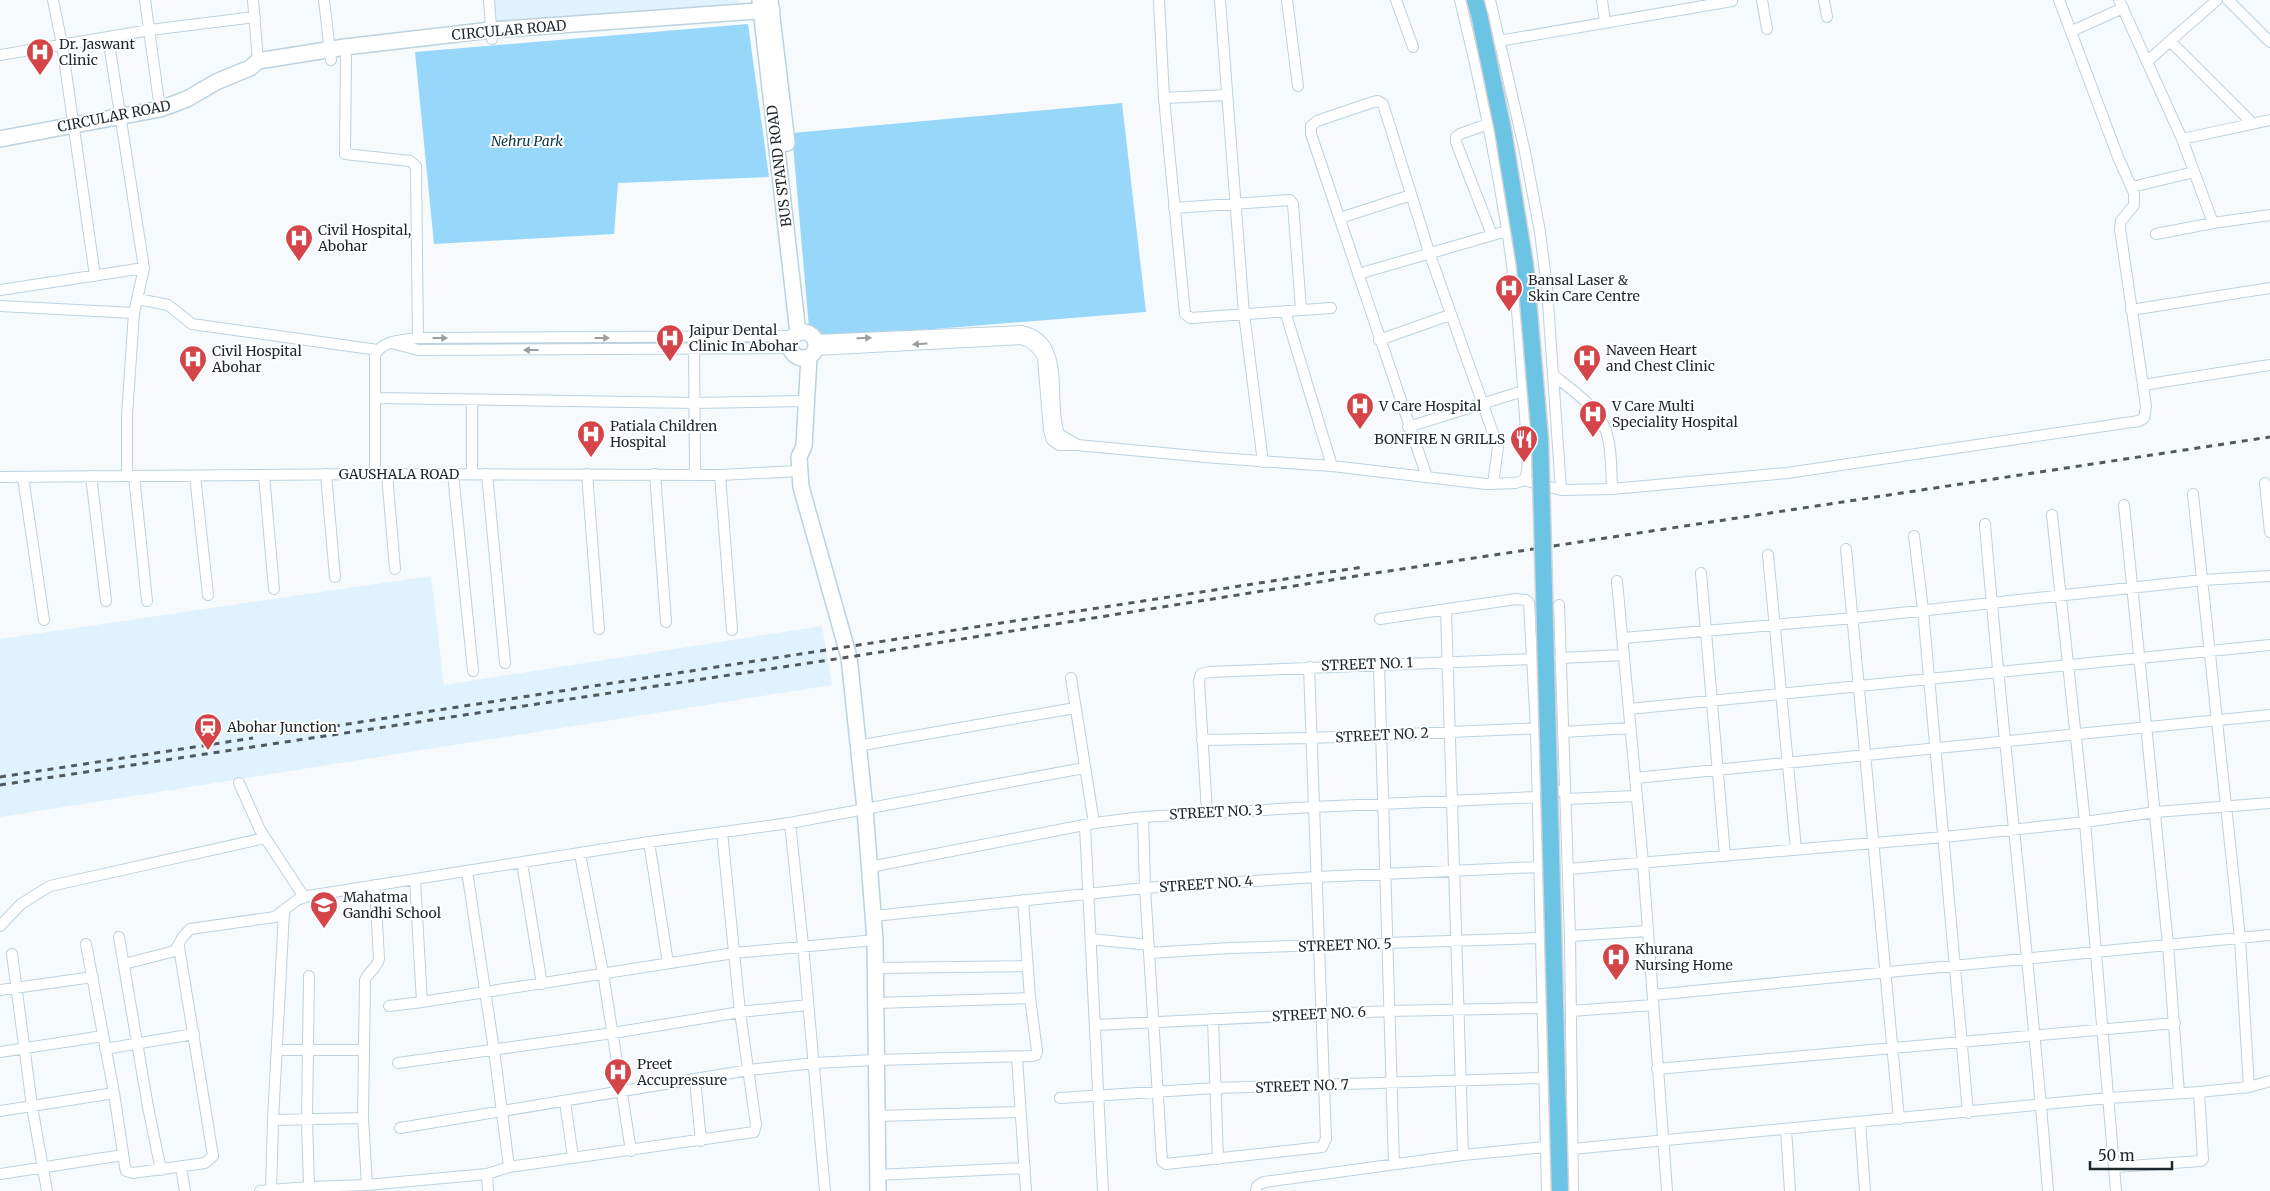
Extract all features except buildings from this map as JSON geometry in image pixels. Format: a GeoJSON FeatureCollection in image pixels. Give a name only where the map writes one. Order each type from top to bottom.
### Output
{"type":"FeatureCollection","features":[{"type":"Feature","properties":{"kind":"main road"},"geometry":{"type":"LineString","coordinates":[[1477,7],[1503,130],[1525,265],[1540,439],[1560,1191]]}},
{"type":"Feature","properties":{"kind":"main road","name":"CIRCULAR ROAD"},"geometry":{"type":"LineString","coordinates":[[0,139],[160,110],[254,65],[260,70],[336,56],[491,34],[766,10]]}},
{"type":"Feature","properties":{"kind":"main road","name":"BUS STAND ROAD"},"geometry":{"type":"LineString","coordinates":[[766,10],[803,344],[801,401],[794,446],[799,464],[805,506],[849,657],[865,809],[875,940],[878,1191]]}},
{"type":"Feature","properties":{"kind":"street"},"geometry":{"type":"LineString","coordinates":[[53,0],[62,44],[95,276]]}},
{"type":"Feature","properties":{"kind":"street"},"geometry":{"type":"LineString","coordinates":[[145,0],[160,110]]}},
{"type":"Feature","properties":{"kind":"street"},"geometry":{"type":"LineString","coordinates":[[253,0],[255,17],[254,65]]}},
{"type":"Feature","properties":{"kind":"street"},"geometry":{"type":"LineString","coordinates":[[324,0],[336,56],[345,154],[347,156],[410,161],[416,166],[418,338]]}},
{"type":"Feature","properties":{"kind":"street"},"geometry":{"type":"LineString","coordinates":[[489,0],[491,34]]}},
{"type":"Feature","properties":{"kind":"street"},"geometry":{"type":"LineString","coordinates":[[1159,0],[1164,98],[1185,314],[1191,318],[1331,308]]}},
{"type":"Feature","properties":{"kind":"street"},"geometry":{"type":"LineString","coordinates":[[1220,0],[1244,314],[1263,462]]}},
{"type":"Feature","properties":{"kind":"street"},"geometry":{"type":"LineString","coordinates":[[1287,0],[1298,86]]}},
{"type":"Feature","properties":{"kind":"street"},"geometry":{"type":"LineString","coordinates":[[1396,0],[1413,47]]}},
{"type":"Feature","properties":{"kind":"street"},"geometry":{"type":"LineString","coordinates":[[1460,0],[1488,124],[1507,231],[1528,457],[1527,473],[1524,480]]}},
{"type":"Feature","properties":{"kind":"street"},"geometry":{"type":"LineString","coordinates":[[1490,0],[1525,152],[1540,232],[1547,288],[1561,490]]}},
{"type":"Feature","properties":{"kind":"street"},"geometry":{"type":"LineString","coordinates":[[1602,0],[1606,22]]}},
{"type":"Feature","properties":{"kind":"street"},"geometry":{"type":"LineString","coordinates":[[1499,41],[1705,2],[1732,0]]}},
{"type":"Feature","properties":{"kind":"street"},"geometry":{"type":"LineString","coordinates":[[1762,0],[1767,29]]}},
{"type":"Feature","properties":{"kind":"street"},"geometry":{"type":"LineString","coordinates":[[1824,0],[1827,17]]}},
{"type":"Feature","properties":{"kind":"street"},"geometry":{"type":"LineString","coordinates":[[391,343],[418,350],[694,350],[1022,331],[1031,333],[1042,342],[1047,357],[1058,429],[1064,438],[1077,445],[1263,462],[1332,466],[1493,484],[1516,483],[1524,480],[1561,490],[1612,490],[1787,473],[2139,422],[2144,418],[2146,412],[2120,229],[2121,221],[2134,205],[2132,187],[2102,116],[2059,0]]}},
{"type":"Feature","properties":{"kind":"street"},"geometry":{"type":"LineString","coordinates":[[2148,61],[2217,0]]}},
{"type":"Feature","properties":{"kind":"street"},"geometry":{"type":"LineString","coordinates":[[2228,0],[2270,42]]}},
{"type":"Feature","properties":{"kind":"street"},"geometry":{"type":"LineString","coordinates":[[2072,32],[2121,4],[2182,139],[2213,223]]}},
{"type":"Feature","properties":{"kind":"street"},"geometry":{"type":"LineString","coordinates":[[0,55],[108,36],[255,17]]}},
{"type":"Feature","properties":{"kind":"street"},"geometry":{"type":"LineString","coordinates":[[108,36],[144,268],[134,313],[127,415],[130,476],[147,601]]}},
{"type":"Feature","properties":{"kind":"street"},"geometry":{"type":"LineString","coordinates":[[2170,41],[2254,124]]}},
{"type":"Feature","properties":{"kind":"street"},"geometry":{"type":"LineString","coordinates":[[1164,98],[1227,95]]}},
{"type":"Feature","properties":{"kind":"street"},"geometry":{"type":"LineString","coordinates":[[1426,478],[1311,134],[1311,126],[1318,121],[1372,102],[1383,104],[1428,252],[1498,447],[1493,484]]}},
{"type":"Feature","properties":{"kind":"street"},"geometry":{"type":"LineString","coordinates":[[2182,139],[2270,120]]}},
{"type":"Feature","properties":{"kind":"street"},"geometry":{"type":"LineString","coordinates":[[1488,124],[1460,134],[1456,137],[1456,142],[1492,235]]}},
{"type":"Feature","properties":{"kind":"street"},"geometry":{"type":"LineString","coordinates":[[2132,187],[2194,172]]}},
{"type":"Feature","properties":{"kind":"street"},"geometry":{"type":"LineString","coordinates":[[1340,218],[1411,195]]}},
{"type":"Feature","properties":{"kind":"street"},"geometry":{"type":"LineString","coordinates":[[1174,208],[1236,205],[1286,199],[1293,204],[1301,310]]}},
{"type":"Feature","properties":{"kind":"street"},"geometry":{"type":"LineString","coordinates":[[2156,234],[2270,215]]}},
{"type":"Feature","properties":{"kind":"street"},"geometry":{"type":"LineString","coordinates":[[1358,274],[1428,252],[1507,231]]}},
{"type":"Feature","properties":{"kind":"street"},"geometry":{"type":"LineString","coordinates":[[0,290],[144,268]]}},
{"type":"Feature","properties":{"kind":"street"},"geometry":{"type":"LineString","coordinates":[[2131,310],[2270,288]]}},
{"type":"Feature","properties":{"kind":"street"},"geometry":{"type":"LineString","coordinates":[[138,299],[168,304],[192,324],[378,350]]}},
{"type":"Feature","properties":{"kind":"street"},"geometry":{"type":"LineString","coordinates":[[0,306],[134,313]]}},
{"type":"Feature","properties":{"kind":"street"},"geometry":{"type":"LineString","coordinates":[[1285,311],[1332,466]]}},
{"type":"Feature","properties":{"kind":"street"},"geometry":{"type":"LineString","coordinates":[[1379,340],[1450,315]]}},
{"type":"Feature","properties":{"kind":"street"},"geometry":{"type":"LineString","coordinates":[[375,474],[375,356],[378,350],[391,343],[418,338],[695,338],[803,344]]}},
{"type":"Feature","properties":{"kind":"street"},"geometry":{"type":"LineString","coordinates":[[695,338],[695,474]]}},
{"type":"Feature","properties":{"kind":"street"},"geometry":{"type":"LineString","coordinates":[[2143,385],[2270,365]]}},
{"type":"Feature","properties":{"kind":"street"},"geometry":{"type":"LineString","coordinates":[[1553,375],[1570,388],[1601,419],[1609,448],[1612,490]]}},
{"type":"Feature","properties":{"kind":"street"},"geometry":{"type":"LineString","coordinates":[[1408,427],[1482,402],[1523,391]]}},
{"type":"Feature","properties":{"kind":"street"},"geometry":{"type":"LineString","coordinates":[[376,398],[694,403],[801,401]]}},
{"type":"Feature","properties":{"kind":"street"},"geometry":{"type":"LineString","coordinates":[[472,400],[472,474]]}},
{"type":"Feature","properties":{"kind":"street","name":"GAUSHALA ROAD"},"geometry":{"type":"LineString","coordinates":[[0,477],[326,474],[720,474],[799,464]]}},
{"type":"Feature","properties":{"kind":"street"},"geometry":{"type":"LineString","coordinates":[[326,474],[335,578]]}},
{"type":"Feature","properties":{"kind":"street"},"geometry":{"type":"LineString","coordinates":[[387,474],[395,570]]}},
{"type":"Feature","properties":{"kind":"street"},"geometry":{"type":"LineString","coordinates":[[452,474],[473,671]]}},
{"type":"Feature","properties":{"kind":"street"},"geometry":{"type":"LineString","coordinates":[[487,474],[506,663]]}},
{"type":"Feature","properties":{"kind":"street"},"geometry":{"type":"LineString","coordinates":[[587,474],[599,629]]}},
{"type":"Feature","properties":{"kind":"street"},"geometry":{"type":"LineString","coordinates":[[655,474],[666,622]]}},
{"type":"Feature","properties":{"kind":"street"},"geometry":{"type":"LineString","coordinates":[[720,474],[732,630]]}},
{"type":"Feature","properties":{"kind":"street"},"geometry":{"type":"LineString","coordinates":[[264,475],[274,589]]}},
{"type":"Feature","properties":{"kind":"street"},"geometry":{"type":"LineString","coordinates":[[90,476],[106,601]]}},
{"type":"Feature","properties":{"kind":"street"},"geometry":{"type":"LineString","coordinates":[[195,476],[208,595]]}},
{"type":"Feature","properties":{"kind":"street"},"geometry":{"type":"LineString","coordinates":[[23,477],[44,620]]}},
{"type":"Feature","properties":{"kind":"street"},"geometry":{"type":"LineString","coordinates":[[2266,484],[2270,532]]}},
{"type":"Feature","properties":{"kind":"street"},"geometry":{"type":"LineString","coordinates":[[2193,494],[2240,938],[2249,1087]]}},
{"type":"Feature","properties":{"kind":"street"},"geometry":{"type":"LineString","coordinates":[[2124,505],[2156,812],[2175,1023],[2179,1094]]}},
{"type":"Feature","properties":{"kind":"street"},"geometry":{"type":"LineString","coordinates":[[2052,515],[2085,822],[2104,1029],[2116,1191]]}},
{"type":"Feature","properties":{"kind":"street"},"geometry":{"type":"LineString","coordinates":[[1985,524],[2013,830],[2036,1034],[2048,1191]]}},
{"type":"Feature","properties":{"kind":"street"},"geometry":{"type":"LineString","coordinates":[[1914,536],[1936,748],[1968,1113]]}},
{"type":"Feature","properties":{"kind":"street"},"geometry":{"type":"LineString","coordinates":[[1846,549],[1854,618],[1899,1119]]}},
{"type":"Feature","properties":{"kind":"street"},"geometry":{"type":"LineString","coordinates":[[1768,555],[1796,849]]}},
{"type":"Feature","properties":{"kind":"street"},"geometry":{"type":"LineString","coordinates":[[1700,573],[1725,856]]}},
{"type":"Feature","properties":{"kind":"street"},"geometry":{"type":"LineString","coordinates":[[1622,638],[1854,618],[2203,580],[2270,576]]}},
{"type":"Feature","properties":{"kind":"street"},"geometry":{"type":"LineString","coordinates":[[1617,581],[1643,863],[1667,1191]]}},
{"type":"Feature","properties":{"kind":"street"},"geometry":{"type":"LineString","coordinates":[[1380,619],[1516,600],[1526,600],[1529,604],[1536,729],[1547,1191]]}},
{"type":"Feature","properties":{"kind":"street"},"geometry":{"type":"LineString","coordinates":[[1559,604],[1570,936],[1573,1191]]}},
{"type":"Feature","properties":{"kind":"street"},"geometry":{"type":"LineString","coordinates":[[1446,610],[1452,732],[1454,870],[1463,1155]]}},
{"type":"Feature","properties":{"kind":"street"},"geometry":{"type":"LineString","coordinates":[[1629,709],[2270,645]]}},
{"type":"Feature","properties":{"kind":"street"},"geometry":{"type":"LineString","coordinates":[[1560,658],[1624,655]]}},
{"type":"Feature","properties":{"kind":"street","name":"STREET NO. 1"},"geometry":{"type":"LineString","coordinates":[[1202,740],[1199,681],[1202,674],[1210,672],[1532,659]]}},
{"type":"Feature","properties":{"kind":"street"},"geometry":{"type":"LineString","coordinates":[[1379,664],[1394,1164]]}},
{"type":"Feature","properties":{"kind":"street"},"geometry":{"type":"LineString","coordinates":[[1143,817],[1145,888],[1161,1158],[1163,1163],[1218,1159],[1324,1145],[1326,1139],[1309,667]]}},
{"type":"Feature","properties":{"kind":"street"},"geometry":{"type":"LineString","coordinates":[[1071,678],[1090,825],[1089,892],[1103,1191]]}},
{"type":"Feature","properties":{"kind":"street"},"geometry":{"type":"LineString","coordinates":[[858,746],[1075,708]]}},
{"type":"Feature","properties":{"kind":"street"},"geometry":{"type":"LineString","coordinates":[[1635,778],[2270,715]]}},
{"type":"Feature","properties":{"kind":"street","name":"STREET NO. 2"},"geometry":{"type":"LineString","coordinates":[[1202,740],[1311,738],[1563,728],[1630,728]]}},
{"type":"Feature","properties":{"kind":"street"},"geometry":{"type":"LineString","coordinates":[[1202,740],[1207,812]]}},
{"type":"Feature","properties":{"kind":"street"},"geometry":{"type":"LineString","coordinates":[[86,944],[114,1093],[126,1171],[161,1170],[181,1167],[211,1160],[214,1151],[179,947],[182,938],[190,929],[269,919],[284,912],[297,900],[304,897],[650,842],[790,823],[1084,768]]}},
{"type":"Feature","properties":{"kind":"street"},"geometry":{"type":"LineString","coordinates":[[239,784],[266,838],[304,897]]}},
{"type":"Feature","properties":{"kind":"street","name":"STREET NO. 3"},"geometry":{"type":"LineString","coordinates":[[870,867],[1090,825],[1143,817],[1207,812],[1538,797],[1566,794],[1636,796]]}},
{"type":"Feature","properties":{"kind":"street"},"geometry":{"type":"LineString","coordinates":[[1568,869],[1944,837],[2085,822],[2156,812],[2270,803]]}},
{"type":"Feature","properties":{"kind":"street"},"geometry":{"type":"LineString","coordinates":[[790,823],[825,1191]]}},
{"type":"Feature","properties":{"kind":"street"},"geometry":{"type":"LineString","coordinates":[[260,1191],[367,1185],[384,1187],[487,1174],[509,1167],[572,1157],[631,1151],[754,1132],[756,1125],[740,1012],[722,832]]}},
{"type":"Feature","properties":{"kind":"street"},"geometry":{"type":"LineString","coordinates":[[0,926],[21,904],[50,886],[266,838]]}},
{"type":"Feature","properties":{"kind":"street"},"geometry":{"type":"LineString","coordinates":[[650,842],[668,963]]}},
{"type":"Feature","properties":{"kind":"street"},"geometry":{"type":"LineString","coordinates":[[580,854],[603,973],[631,1151]]}},
{"type":"Feature","properties":{"kind":"street"},"geometry":{"type":"LineString","coordinates":[[522,863],[542,984]]}},
{"type":"Feature","properties":{"kind":"street","name":"STREET NO. 4"},"geometry":{"type":"LineString","coordinates":[[874,916],[1089,892],[1317,877],[1539,867]]}},
{"type":"Feature","properties":{"kind":"street"},"geometry":{"type":"LineString","coordinates":[[467,871],[494,1050],[509,1167]]}},
{"type":"Feature","properties":{"kind":"street"},"geometry":{"type":"LineString","coordinates":[[415,880],[422,1002]]}},
{"type":"Feature","properties":{"kind":"street"},"geometry":{"type":"LineString","coordinates":[[367,1185],[363,1118],[364,1050],[366,980],[369,973],[377,966],[379,959],[375,885]]}},
{"type":"Feature","properties":{"kind":"street"},"geometry":{"type":"LineString","coordinates":[[400,1128],[748,1070],[814,1063],[1036,1055],[1023,900]]}},
{"type":"Feature","properties":{"kind":"street"},"geometry":{"type":"LineString","coordinates":[[271,1190],[284,912]]}},
{"type":"Feature","properties":{"kind":"street"},"geometry":{"type":"LineString","coordinates":[[1570,936],[1648,931]]}},
{"type":"Feature","properties":{"kind":"street"},"geometry":{"type":"LineString","coordinates":[[1571,1011],[1954,965],[2270,935]]}},
{"type":"Feature","properties":{"kind":"street"},"geometry":{"type":"LineString","coordinates":[[119,938],[161,1170]]}},
{"type":"Feature","properties":{"kind":"street","name":"STREET NO. 5"},"geometry":{"type":"LineString","coordinates":[[1091,939],[1149,949],[1318,946],[1540,938]]}},
{"type":"Feature","properties":{"kind":"street"},"geometry":{"type":"LineString","coordinates":[[388,1006],[542,984],[734,953],[803,945],[875,940]]}},
{"type":"Feature","properties":{"kind":"street"},"geometry":{"type":"LineString","coordinates":[[124,964],[169,954],[179,947]]}},
{"type":"Feature","properties":{"kind":"street"},"geometry":{"type":"LineString","coordinates":[[12,954],[32,1106],[47,1191]]}},
{"type":"Feature","properties":{"kind":"street"},"geometry":{"type":"LineString","coordinates":[[875,968],[1028,966]]}},
{"type":"Feature","properties":{"kind":"street"},"geometry":{"type":"LineString","coordinates":[[309,976],[307,1120],[310,1187]]}},
{"type":"Feature","properties":{"kind":"street"},"geometry":{"type":"LineString","coordinates":[[0,990],[93,977]]}},
{"type":"Feature","properties":{"kind":"street"},"geometry":{"type":"LineString","coordinates":[[876,1003],[1030,998]]}},
{"type":"Feature","properties":{"kind":"street"},"geometry":{"type":"LineString","coordinates":[[398,1063],[613,1033],[740,1012],[808,1005]]}},
{"type":"Feature","properties":{"kind":"street","name":"STREET NO. 6"},"geometry":{"type":"LineString","coordinates":[[1096,1025],[1390,1011],[1542,1008]]}},
{"type":"Feature","properties":{"kind":"street"},"geometry":{"type":"LineString","coordinates":[[1213,1019],[1218,1159]]}},
{"type":"Feature","properties":{"kind":"street"},"geometry":{"type":"LineString","coordinates":[[1657,1069],[2175,1023]]}},
{"type":"Feature","properties":{"kind":"street"},"geometry":{"type":"LineString","coordinates":[[105,1049],[194,1034]]}},
{"type":"Feature","properties":{"kind":"street"},"geometry":{"type":"LineString","coordinates":[[0,1052],[103,1036]]}},
{"type":"Feature","properties":{"kind":"street"},"geometry":{"type":"LineString","coordinates":[[278,1050],[364,1050]]}},
{"type":"Feature","properties":{"kind":"street"},"geometry":{"type":"LineString","coordinates":[[1017,1057],[1026,1191]]}},
{"type":"Feature","properties":{"kind":"street","name":"STREET NO. 7"},"geometry":{"type":"LineString","coordinates":[[1060,1098],[1216,1088],[1543,1078]]}},
{"type":"Feature","properties":{"kind":"street"},"geometry":{"type":"LineString","coordinates":[[695,1079],[701,1141]]}},
{"type":"Feature","properties":{"kind":"street"},"geometry":{"type":"LineString","coordinates":[[1572,1149],[1968,1113],[2109,1098],[2179,1094],[2249,1087],[2270,1081]]}},
{"type":"Feature","properties":{"kind":"street"},"geometry":{"type":"LineString","coordinates":[[2114,1167],[2201,1161],[2204,1159],[2199,1092]]}},
{"type":"Feature","properties":{"kind":"street"},"geometry":{"type":"LineString","coordinates":[[0,1111],[114,1093]]}},
{"type":"Feature","properties":{"kind":"street"},"geometry":{"type":"LineString","coordinates":[[564,1102],[572,1157]]}},
{"type":"Feature","properties":{"kind":"street"},"geometry":{"type":"LineString","coordinates":[[876,1116],[1020,1112]]}},
{"type":"Feature","properties":{"kind":"street"},"geometry":{"type":"LineString","coordinates":[[273,1120],[363,1118]]}},
{"type":"Feature","properties":{"kind":"street"},"geometry":{"type":"LineString","coordinates":[[1860,1122],[1865,1191]]}},
{"type":"Feature","properties":{"kind":"street"},"geometry":{"type":"LineString","coordinates":[[1786,1129],[1790,1191]]}},
{"type":"Feature","properties":{"kind":"street"},"geometry":{"type":"LineString","coordinates":[[1256,1191],[1257,1186],[1264,1182],[1463,1155],[1545,1147]]}},
{"type":"Feature","properties":{"kind":"street"},"geometry":{"type":"LineString","coordinates":[[0,1174],[123,1156]]}},
{"type":"Feature","properties":{"kind":"street"},"geometry":{"type":"LineString","coordinates":[[181,1167],[185,1191]]}},
{"type":"Feature","properties":{"kind":"street"},"geometry":{"type":"LineString","coordinates":[[877,1175],[1025,1168]]}},
{"type":"Feature","properties":{"kind":"street"},"geometry":{"type":"LineString","coordinates":[[487,1174],[488,1191]]}},
{"type":"Feature","properties":{"kind":"shaded area"},"geometry":{"type":"Polygon","coordinates":[[[493,0],[739,0],[740,4],[494,25],[493,0]]]}},
{"type":"Feature","properties":{"kind":"shaded area","name":"Abohar Junction"},"geometry":{"type":"Polygon","coordinates":[[[431,576],[444,685],[822,626],[832,685],[0,817],[0,639],[431,576]]]}},
{"type":"Feature","properties":{"kind":"green space","name":"Nehru Park"},"geometry":{"type":"Polygon","coordinates":[[[748,24],[769,177],[618,183],[614,234],[434,244],[415,52],[748,24]]]}},
{"type":"Feature","properties":{"kind":"green space"},"geometry":{"type":"Polygon","coordinates":[[[1122,103],[1146,312],[810,339],[792,133],[1122,103]]]}},
{"type":"Feature","properties":{"kind":"railway"},"geometry":{"type":"LineString","coordinates":[[0,785],[849,657],[1369,574],[2270,437]]}},
{"type":"Feature","properties":{"kind":"railway"},"geometry":{"type":"LineString","coordinates":[[322,728],[1363,567]]}},
{"type":"Feature","properties":{"kind":"railway"},"geometry":{"type":"LineString","coordinates":[[0,777],[253,738]]}},
{"type":"Feature","properties":{"kind":"place","name":"Dr. Jaswant Clinic"},"geometry":{"type":"Point","coordinates":[40,76]}},
{"type":"Feature","properties":{"kind":"place","name":"Civil Hospital, Abohar"},"geometry":{"type":"Point","coordinates":[299,262]}},
{"type":"Feature","properties":{"kind":"place","name":"Bansal Laser & Skin Care Centre"},"geometry":{"type":"Point","coordinates":[1509,312]}},
{"type":"Feature","properties":{"kind":"place","name":"Jaipur Dental Clinic In Abohar"},"geometry":{"type":"Point","coordinates":[670,362]}},
{"type":"Feature","properties":{"kind":"place","name":"Naveen Heart and Chest Clinic"},"geometry":{"type":"Point","coordinates":[1587,382]}},
{"type":"Feature","properties":{"kind":"place","name":"Civil Hospital Abohar"},"geometry":{"type":"Point","coordinates":[193,383]}},
{"type":"Feature","properties":{"kind":"place","name":"V Care Hospital"},"geometry":{"type":"Point","coordinates":[1360,430]}},
{"type":"Feature","properties":{"kind":"place","name":"V Care Multi Speciality Hospital"},"geometry":{"type":"Point","coordinates":[1593,438]}},
{"type":"Feature","properties":{"kind":"place","name":"Patiala Children Hospital"},"geometry":{"type":"Point","coordinates":[591,458]}},
{"type":"Feature","properties":{"kind":"place","name":"BONFIRE N GRILLS"},"geometry":{"type":"Point","coordinates":[1524,463]}},
{"type":"Feature","properties":{"kind":"place","name":"Abohar Junction"},"geometry":{"type":"Point","coordinates":[208,751]}},
{"type":"Feature","properties":{"kind":"place","name":"Mahatma Gandhi School"},"geometry":{"type":"Point","coordinates":[324,929]}},
{"type":"Feature","properties":{"kind":"place","name":"Khurana Nursing Home"},"geometry":{"type":"Point","coordinates":[1616,981]}},
{"type":"Feature","properties":{"kind":"place","name":"Preet Accupressure"},"geometry":{"type":"Point","coordinates":[618,1096]}}]}
